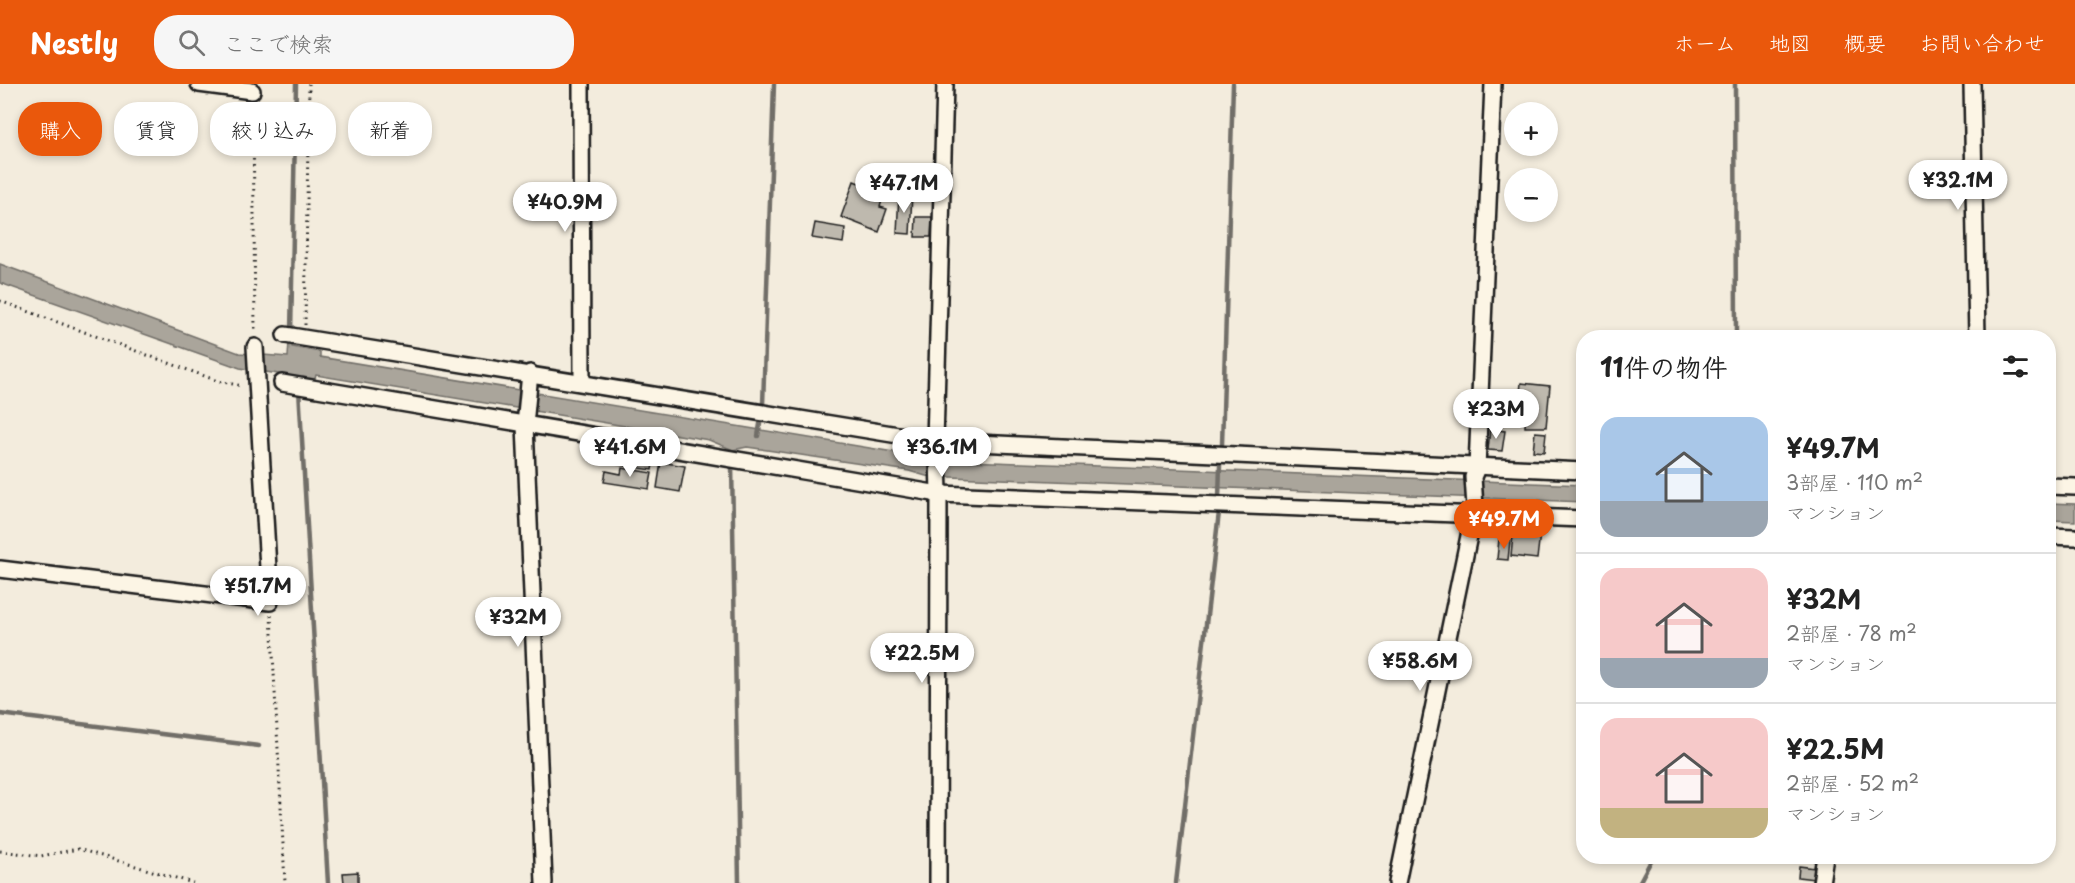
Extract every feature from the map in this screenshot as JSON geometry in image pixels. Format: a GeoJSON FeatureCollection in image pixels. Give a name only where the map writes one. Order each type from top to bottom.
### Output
{"type":"FeatureCollection","features":[{"type":"Feature","properties":{"kind":"street"},"geometry":{"type":"LineString","coordinates":[[199,84],[252,91]]}},
{"type":"Feature","properties":{"kind":"street"},"geometry":{"type":"LineString","coordinates":[[580,84],[582,382]]}},
{"type":"Feature","properties":{"kind":"street"},"geometry":{"type":"LineString","coordinates":[[938,883],[939,490],[937,448],[945,84]]}},
{"type":"Feature","properties":{"kind":"street"},"geometry":{"type":"LineString","coordinates":[[1397,883],[1474,511],[1492,84]]}},
{"type":"Feature","properties":{"kind":"street"},"geometry":{"type":"LineString","coordinates":[[1972,84],[1977,330]]}},
{"type":"Feature","properties":{"kind":"street"},"geometry":{"type":"LineString","coordinates":[[295,336],[530,378],[582,382],[937,448],[1475,472],[1576,471]]}},
{"type":"Feature","properties":{"kind":"street"},"geometry":{"type":"LineString","coordinates":[[0,569],[270,602],[255,347]]}},
{"type":"Feature","properties":{"kind":"street"},"geometry":{"type":"LineString","coordinates":[[530,378],[526,420],[544,883]]}},
{"type":"Feature","properties":{"kind":"street"},"geometry":{"type":"LineString","coordinates":[[294,385],[526,420],[939,490],[1474,511],[1576,518]]}},
{"type":"Feature","properties":{"kind":"street"},"geometry":{"type":"LineString","coordinates":[[2056,486],[2075,487]]}},
{"type":"Feature","properties":{"kind":"street"},"geometry":{"type":"LineString","coordinates":[[2056,536],[2075,537]]}},
{"type":"Feature","properties":{"kind":"street"},"geometry":{"type":"LineString","coordinates":[[1821,883],[1825,864]]}},
{"type":"Feature","properties":{"kind":"path"},"geometry":{"type":"LineString","coordinates":[[295,336],[309,84]]}},
{"type":"Feature","properties":{"kind":"path"},"geometry":{"type":"LineString","coordinates":[[252,91],[255,347]]}},
{"type":"Feature","properties":{"kind":"path"},"geometry":{"type":"LineString","coordinates":[[0,301],[218,381],[256,383]]}},
{"type":"Feature","properties":{"kind":"path"},"geometry":{"type":"LineString","coordinates":[[270,602],[285,883]]}},
{"type":"Feature","properties":{"kind":"path"},"geometry":{"type":"LineString","coordinates":[[0,851],[41,856],[78,849],[193,883]]}},
{"type":"Feature","properties":{"kind":"shaded area"},"geometry":{"type":"Polygon","coordinates":[[[0,264],[239,353],[288,357],[290,327],[294,326],[292,347],[320,352],[320,357],[942,460],[1576,485],[1576,502],[926,476],[909,471],[747,447],[733,450],[709,440],[316,375],[315,379],[303,377],[301,392],[296,392],[297,377],[240,368],[0,283],[0,264]]]}},
{"type":"Feature","properties":{"kind":"shaded area"},"geometry":{"type":"Polygon","coordinates":[[[2056,503],[2075,504],[2075,521],[2056,520],[2056,503]]]}},
{"type":"Feature","properties":{"kind":"building"},"geometry":{"type":"Polygon","coordinates":[[[854,181],[869,187],[867,192],[883,197],[880,207],[887,209],[879,232],[841,217],[854,181]]]}},
{"type":"Feature","properties":{"kind":"building"},"geometry":{"type":"Polygon","coordinates":[[[899,193],[912,194],[910,234],[897,233],[899,193]]]}},
{"type":"Feature","properties":{"kind":"building"},"geometry":{"type":"Polygon","coordinates":[[[916,217],[932,217],[931,237],[915,237],[916,217]]]}},
{"type":"Feature","properties":{"kind":"building"},"geometry":{"type":"Polygon","coordinates":[[[815,223],[845,228],[843,243],[812,238],[815,223]]]}},
{"type":"Feature","properties":{"kind":"building"},"geometry":{"type":"Polygon","coordinates":[[[1521,383],[1550,386],[1546,427],[1525,427],[1525,422],[1517,421],[1521,383]]]}},
{"type":"Feature","properties":{"kind":"building"},"geometry":{"type":"Polygon","coordinates":[[[1490,429],[1505,431],[1502,451],[1488,450],[1490,429]]]}},
{"type":"Feature","properties":{"kind":"building"},"geometry":{"type":"Polygon","coordinates":[[[1535,432],[1546,433],[1544,452],[1533,451],[1535,432]]]}},
{"type":"Feature","properties":{"kind":"building"},"geometry":{"type":"Polygon","coordinates":[[[617,446],[655,452],[652,470],[614,464],[617,446]]]}},
{"type":"Feature","properties":{"kind":"building"},"geometry":{"type":"Polygon","coordinates":[[[661,462],[685,466],[680,492],[657,488],[661,462]]]}},
{"type":"Feature","properties":{"kind":"building"},"geometry":{"type":"Polygon","coordinates":[[[622,468],[652,473],[649,489],[604,482],[606,471],[621,474],[622,468]]]}},
{"type":"Feature","properties":{"kind":"building"},"geometry":{"type":"Polygon","coordinates":[[[1518,531],[1540,533],[1537,559],[1511,556],[1513,535],[1518,535],[1518,531]]]}},
{"type":"Feature","properties":{"kind":"building"},"geometry":{"type":"Polygon","coordinates":[[[1499,539],[1510,540],[1508,560],[1497,559],[1499,539]]]}},
{"type":"Feature","properties":{"kind":"building"},"geometry":{"type":"Polygon","coordinates":[[[1799,866],[1815,868],[1814,879],[1798,877],[1799,866]]]}},
{"type":"Feature","properties":{"kind":"building"},"geometry":{"type":"Polygon","coordinates":[[[358,872],[358,883],[344,883],[343,873],[358,872]]]}},
{"type":"Feature","properties":{"kind":"waterway"},"geometry":{"type":"LineString","coordinates":[[291,333],[296,84]]}},
{"type":"Feature","properties":{"kind":"waterway"},"geometry":{"type":"LineString","coordinates":[[763,405],[774,84]]}},
{"type":"Feature","properties":{"kind":"waterway"},"geometry":{"type":"LineString","coordinates":[[1222,445],[1233,84]]}},
{"type":"Feature","properties":{"kind":"waterway"},"geometry":{"type":"LineString","coordinates":[[1735,84],[1736,330]]}},
{"type":"Feature","properties":{"kind":"waterway"},"geometry":{"type":"LineString","coordinates":[[299,389],[328,883]]}},
{"type":"Feature","properties":{"kind":"waterway"},"geometry":{"type":"LineString","coordinates":[[758,436],[761,418]]}},
{"type":"Feature","properties":{"kind":"waterway"},"geometry":{"type":"LineString","coordinates":[[732,465],[739,883]]}},
{"type":"Feature","properties":{"kind":"waterway"},"geometry":{"type":"LineString","coordinates":[[1219,498],[1220,465]]}},
{"type":"Feature","properties":{"kind":"waterway"},"geometry":{"type":"LineString","coordinates":[[1176,883],[1219,512]]}},
{"type":"Feature","properties":{"kind":"waterway"},"geometry":{"type":"LineString","coordinates":[[0,714],[259,746]]}},
{"type":"Feature","properties":{"kind":"waterway"},"geometry":{"type":"LineString","coordinates":[[1639,883],[1649,864]]}}]}
